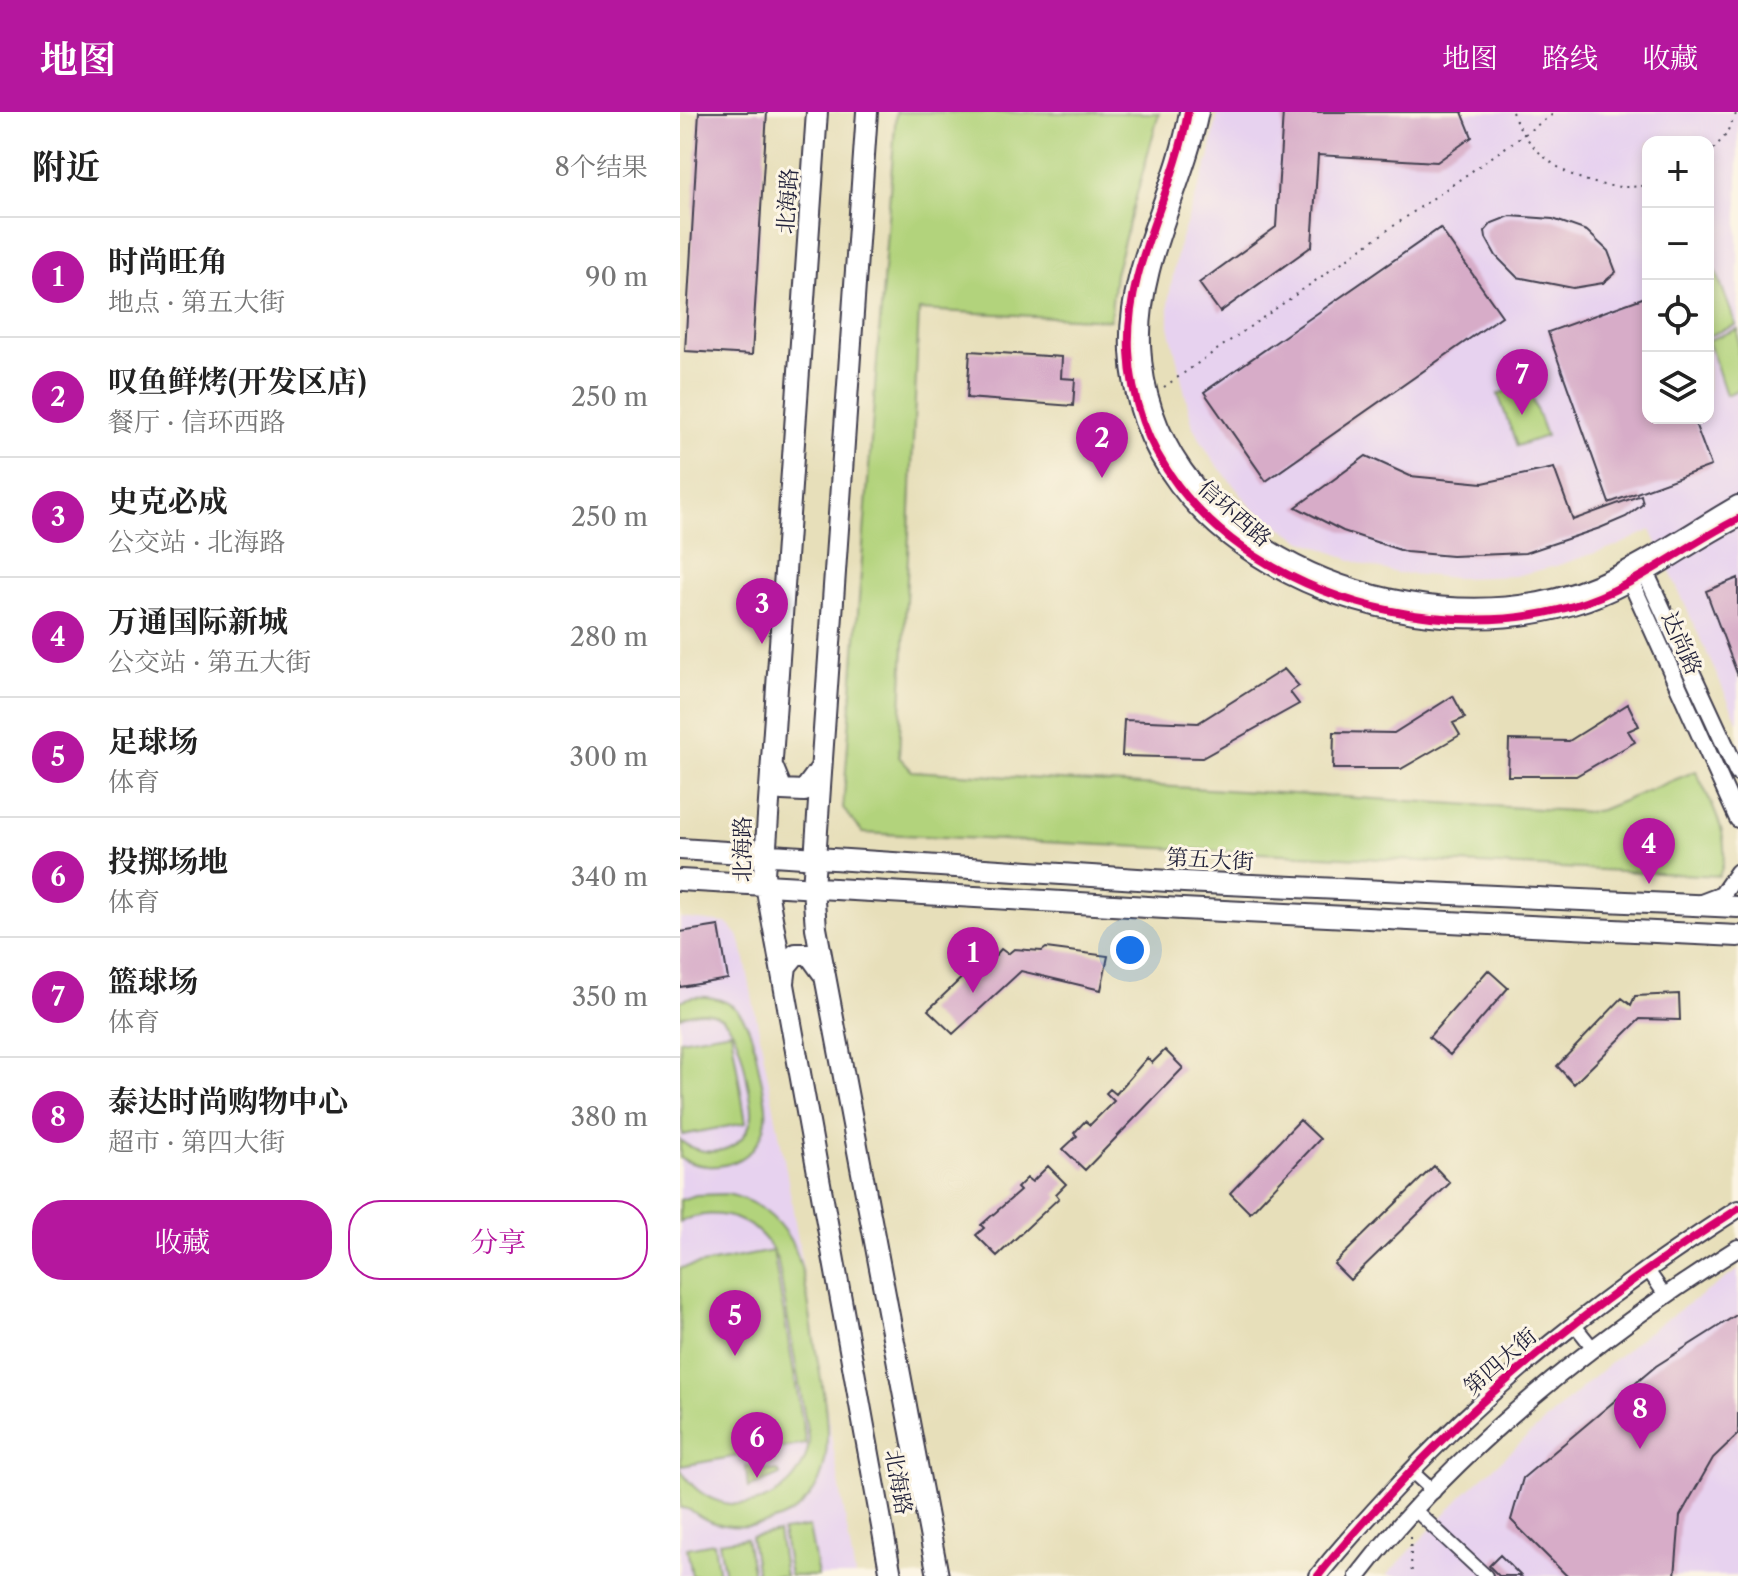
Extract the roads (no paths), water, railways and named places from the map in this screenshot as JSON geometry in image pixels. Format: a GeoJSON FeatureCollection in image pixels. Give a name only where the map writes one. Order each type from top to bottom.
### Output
{"type":"FeatureCollection","features":[{"type":"Feature","properties":{"kind":"main road","name":"北海路"},"geometry":{"type":"LineString","coordinates":[[817,112],[767,803],[786,873],[807,902],[816,928],[938,1576]]}},
{"type":"Feature","properties":{"kind":"main road"},"geometry":{"type":"LineString","coordinates":[[786,873],[811,830],[819,805],[867,112]]}},
{"type":"Feature","properties":{"kind":"main road"},"geometry":{"type":"LineString","coordinates":[[771,760],[776,781],[782,790],[791,793],[804,791],[823,764]]}},
{"type":"Feature","properties":{"kind":"main road"},"geometry":{"type":"LineString","coordinates":[[716,852],[734,849],[749,840],[759,827],[767,803]]}},
{"type":"Feature","properties":{"kind":"main road"},"geometry":{"type":"LineString","coordinates":[[680,849],[716,852],[786,873],[865,891],[1738,936]]}},
{"type":"Feature","properties":{"kind":"main road","name":"第五大街"},"geometry":{"type":"LineString","coordinates":[[786,873],[865,861],[1184,882],[1738,907]]}},
{"type":"Feature","properties":{"kind":"main road","name":"北海路"},"geometry":{"type":"LineString","coordinates":[[786,873],[774,934],[891,1576]]}},
{"type":"Feature","properties":{"kind":"main road"},"geometry":{"type":"LineString","coordinates":[[680,880],[713,881],[786,873]]}},
{"type":"Feature","properties":{"kind":"main road"},"geometry":{"type":"LineString","coordinates":[[713,881],[747,894],[774,934]]}},
{"type":"Feature","properties":{"kind":"main road"},"geometry":{"type":"LineString","coordinates":[[816,928],[820,911],[827,902],[865,891]]}},
{"type":"Feature","properties":{"kind":"main road"},"geometry":{"type":"LineString","coordinates":[[784,990],[786,966],[796,954],[809,954],[827,983]]}},
{"type":"Feature","properties":{"kind":"street","name":"信环西路"},"geometry":{"type":"LineString","coordinates":[[1188,112],[1169,187],[1140,258],[1132,301],[1129,351],[1137,402],[1149,433],[1173,477],[1202,513],[1251,553],[1296,580],[1398,612],[1444,618],[1529,616],[1572,606],[1644,569]]}},
{"type":"Feature","properties":{"kind":"street","name":"信环西路"},"geometry":{"type":"LineString","coordinates":[[1200,112],[1187,164],[1148,276],[1142,335],[1150,397],[1178,460],[1196,487],[1218,511],[1276,553],[1327,577],[1414,602],[1492,607],[1561,595],[1628,578]]}},
{"type":"Feature","properties":{"kind":"street"},"geometry":{"type":"LineString","coordinates":[[1644,569],[1738,504]]}},
{"type":"Feature","properties":{"kind":"street"},"geometry":{"type":"LineString","coordinates":[[1644,569],[1738,519]]}},
{"type":"Feature","properties":{"kind":"street","name":"达尚路"},"geometry":{"type":"LineString","coordinates":[[1644,569],[1738,773]]}},
{"type":"Feature","properties":{"kind":"street","name":"达尚路"},"geometry":{"type":"LineString","coordinates":[[1628,578],[1737,819]]}},
{"type":"Feature","properties":{"kind":"street"},"geometry":{"type":"LineString","coordinates":[[1687,905],[1722,895],[1738,872]]}},
{"type":"Feature","properties":{"kind":"street","name":"第四大街"},"geometry":{"type":"LineString","coordinates":[[1318,1576],[1411,1471],[1482,1400],[1573,1323],[1738,1209]]}},
{"type":"Feature","properties":{"kind":"street"},"geometry":{"type":"LineString","coordinates":[[1358,1576],[1434,1492],[1524,1404],[1665,1295],[1738,1248]]}},
{"type":"Feature","properties":{"kind":"street"},"geometry":{"type":"LineString","coordinates":[[1647,1269],[1665,1295]]}},
{"type":"Feature","properties":{"kind":"street"},"geometry":{"type":"LineString","coordinates":[[1573,1323],[1593,1348]]}},
{"type":"Feature","properties":{"kind":"street"},"geometry":{"type":"LineString","coordinates":[[1411,1471],[1434,1492]]}},
{"type":"Feature","properties":{"kind":"street"},"geometry":{"type":"LineString","coordinates":[[1413,1514],[1486,1576]]}},
{"type":"Feature","properties":{"kind":"place","name":"篮球场"},"geometry":{"type":"Point","coordinates":[1522,415]}},
{"type":"Feature","properties":{"kind":"place","name":"叹鱼鲜烤(开发区店)"},"geometry":{"type":"Point","coordinates":[1102,478]}},
{"type":"Feature","properties":{"kind":"place","name":"史克必成"},"geometry":{"type":"Point","coordinates":[762,644]}},
{"type":"Feature","properties":{"kind":"place","name":"万通国际新城"},"geometry":{"type":"Point","coordinates":[1649,884]}},
{"type":"Feature","properties":{"kind":"place","name":"时尚旺角"},"geometry":{"type":"Point","coordinates":[973,993]}},
{"type":"Feature","properties":{"kind":"place","name":"足球场"},"geometry":{"type":"Point","coordinates":[735,1356]}},
{"type":"Feature","properties":{"kind":"place","name":"泰达时尚购物中心"},"geometry":{"type":"Point","coordinates":[1640,1449]}},
{"type":"Feature","properties":{"kind":"place","name":"投掷场地"},"geometry":{"type":"Point","coordinates":[757,1478]}}]}
